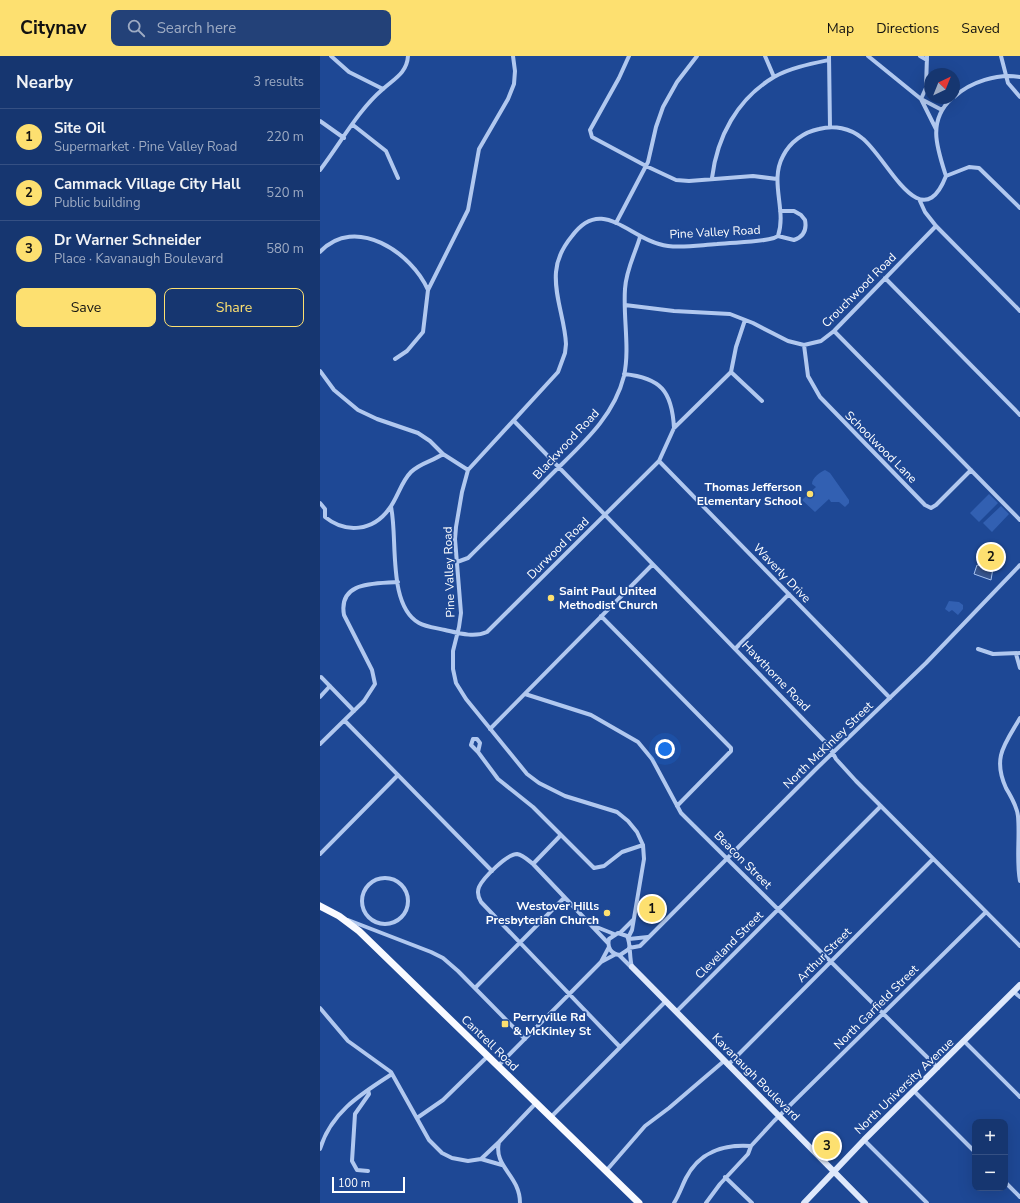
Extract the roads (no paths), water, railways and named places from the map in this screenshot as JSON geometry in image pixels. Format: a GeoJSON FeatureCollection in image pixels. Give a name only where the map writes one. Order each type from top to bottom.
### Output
{"type":"FeatureCollection","features":[{"type":"Feature","properties":{"kind":"main road","name":"Cantrell Road"},"geometry":{"type":"LineString","coordinates":[[320,906],[338,916],[359,931],[639,1203]]}},
{"type":"Feature","properties":{"kind":"street"},"geometry":{"type":"LineString","coordinates":[[331,56],[349,72],[383,89]]}},
{"type":"Feature","properties":{"kind":"street"},"geometry":{"type":"LineString","coordinates":[[320,170],[353,125],[383,89],[402,73],[408,62],[408,56]]}},
{"type":"Feature","properties":{"kind":"street"},"geometry":{"type":"LineString","coordinates":[[395,359],[407,351],[423,332],[428,290],[468,210],[480,149],[511,92],[515,76],[513,56]]}},
{"type":"Feature","properties":{"kind":"street"},"geometry":{"type":"LineString","coordinates":[[629,56],[619,78],[594,123],[590,135],[646,166],[676,180],[689,181],[753,176],[777,179]]}},
{"type":"Feature","properties":{"kind":"street"},"geometry":{"type":"LineString","coordinates":[[616,223],[646,166],[663,107],[677,82],[697,56]]}},
{"type":"Feature","properties":{"kind":"street"},"geometry":{"type":"LineString","coordinates":[[764,56],[774,77]]}},
{"type":"Feature","properties":{"kind":"street"},"geometry":{"type":"LineString","coordinates":[[868,56],[920,99],[942,110]]}},
{"type":"Feature","properties":{"kind":"street"},"geometry":{"type":"LineString","coordinates":[[920,56],[927,58],[926,88],[920,99]]}},
{"type":"Feature","properties":{"kind":"street"},"geometry":{"type":"LineString","coordinates":[[1000,56],[1010,86],[1020,97]]}},
{"type":"Feature","properties":{"kind":"street"},"geometry":{"type":"LineString","coordinates":[[712,178],[720,142],[731,120],[750,96],[774,77],[829,58],[830,127]]}},
{"type":"Feature","properties":{"kind":"street"},"geometry":{"type":"LineString","coordinates":[[960,93],[974,84],[1006,76],[1020,77]]}},
{"type":"Feature","properties":{"kind":"street"},"geometry":{"type":"LineString","coordinates":[[920,99],[936,130]]}},
{"type":"Feature","properties":{"kind":"street"},"geometry":{"type":"LineString","coordinates":[[946,176],[937,146],[936,130],[942,110],[947,104]]}},
{"type":"Feature","properties":{"kind":"street"},"geometry":{"type":"LineString","coordinates":[[320,121],[344,138]]}},
{"type":"Feature","properties":{"kind":"street"},"geometry":{"type":"LineString","coordinates":[[353,125],[386,151],[398,178]]}},
{"type":"Feature","properties":{"kind":"street","name":"Pine Valley Road"},"geometry":{"type":"LineString","coordinates":[[628,938],[632,930],[644,866],[643,845],[633,826],[617,812],[565,796],[533,779],[520,767],[466,699],[455,679],[452,657],[461,613],[456,527],[462,492],[468,470],[555,376],[565,353],[566,336],[556,281],[557,265],[561,251],[586,221],[602,218],[616,223],[640,237],[668,246],[688,246],[770,239],[778,236],[781,226],[777,179],[782,159],[792,144],[810,132],[830,127],[847,130],[864,139],[910,195],[920,201]]}},
{"type":"Feature","properties":{"kind":"street"},"geometry":{"type":"LineString","coordinates":[[1020,208],[979,168],[969,168],[946,176],[936,194],[926,200],[920,201],[923,210],[936,226],[1020,311]]}},
{"type":"Feature","properties":{"kind":"street"},"geometry":{"type":"LineString","coordinates":[[778,236],[794,240],[802,236],[806,228],[805,220],[798,213],[780,212]]}},
{"type":"Feature","properties":{"kind":"street","name":"Crouchwood Road"},"geometry":{"type":"LineString","coordinates":[[804,345],[821,341],[834,331],[936,226]]}},
{"type":"Feature","properties":{"kind":"street"},"geometry":{"type":"LineString","coordinates":[[320,252],[331,242],[345,237],[364,238],[382,243],[406,259],[422,278],[428,290]]}},
{"type":"Feature","properties":{"kind":"street","name":"Blackwood Road"},"geometry":{"type":"LineString","coordinates":[[457,562],[468,558],[605,419],[618,395],[624,374],[626,356],[625,305],[628,270],[640,237]]}},
{"type":"Feature","properties":{"kind":"street"},"geometry":{"type":"LineString","coordinates":[[885,278],[1020,415]]}},
{"type":"Feature","properties":{"kind":"street"},"geometry":{"type":"LineString","coordinates":[[625,305],[674,311],[724,313],[745,320],[788,341],[804,345]]}},
{"type":"Feature","properties":{"kind":"street"},"geometry":{"type":"LineString","coordinates":[[745,320],[736,347],[731,372],[762,401]]}},
{"type":"Feature","properties":{"kind":"street"},"geometry":{"type":"LineString","coordinates":[[834,331],[1020,520]]}},
{"type":"Feature","properties":{"kind":"street","name":"Schoolwood Lane"},"geometry":{"type":"LineString","coordinates":[[804,345],[808,376],[820,397],[925,505],[931,508],[936,505],[970,470]]}},
{"type":"Feature","properties":{"kind":"street"},"geometry":{"type":"LineString","coordinates":[[320,371],[334,390],[358,410],[377,419],[418,434],[430,441],[443,454],[468,470]]}},
{"type":"Feature","properties":{"kind":"street","name":"Durwood Road"},"geometry":{"type":"LineString","coordinates":[[390,507],[398,582],[403,605],[414,619],[423,625],[457,633],[477,635],[484,634],[492,629],[659,461],[674,428],[731,372]]}},
{"type":"Feature","properties":{"kind":"street"},"geometry":{"type":"LineString","coordinates":[[624,374],[644,377],[660,387],[672,406],[674,428]]}},
{"type":"Feature","properties":{"kind":"street","name":"Hawthorne Road"},"geometry":{"type":"LineString","coordinates":[[514,422],[829,746],[836,759],[881,806],[1020,946]]}},
{"type":"Feature","properties":{"kind":"street"},"geometry":{"type":"LineString","coordinates":[[320,514],[341,526],[358,529],[376,522],[390,507],[402,483],[410,473],[419,465],[443,454]]}},
{"type":"Feature","properties":{"kind":"street","name":"Waverly Drive"},"geometry":{"type":"LineString","coordinates":[[659,461],[890,698]]}},
{"type":"Feature","properties":{"kind":"street"},"geometry":{"type":"LineString","coordinates":[[320,503],[325,509],[325,518]]}},
{"type":"Feature","properties":{"kind":"street"},"geometry":{"type":"LineString","coordinates":[[490,729],[652,565]]}},
{"type":"Feature","properties":{"kind":"street","name":"North McKinley Street"},"geometry":{"type":"LineString","coordinates":[[629,949],[640,946],[926,663],[1020,565]]}},
{"type":"Feature","properties":{"kind":"street"},"geometry":{"type":"LineString","coordinates":[[320,744],[345,721],[370,694],[375,680],[369,663],[345,618],[344,603],[349,593],[357,587],[398,582]]}},
{"type":"Feature","properties":{"kind":"street"},"geometry":{"type":"LineString","coordinates":[[735,649],[789,594]]}},
{"type":"Feature","properties":{"kind":"street"},"geometry":{"type":"LineString","coordinates":[[602,616],[731,748],[731,751],[677,806]]}},
{"type":"Feature","properties":{"kind":"street"},"geometry":{"type":"LineString","coordinates":[[978,649],[993,654],[1018,654],[1020,667]]}},
{"type":"Feature","properties":{"kind":"street"},"geometry":{"type":"LineString","coordinates":[[321,677],[354,711]]}},
{"type":"Feature","properties":{"kind":"street"},"geometry":{"type":"LineString","coordinates":[[320,697],[330,686]]}},
{"type":"Feature","properties":{"kind":"street","name":"Beacon Street"},"geometry":{"type":"LineString","coordinates":[[525,694],[591,715],[638,742],[652,759],[683,815],[938,1068]]}},
{"type":"Feature","properties":{"kind":"street"},"geometry":{"type":"LineString","coordinates":[[1020,718],[1002,748],[1000,765],[1004,782],[1018,815],[1018,865],[1020,881]]}},
{"type":"Feature","properties":{"kind":"street"},"geometry":{"type":"LineString","coordinates":[[345,721],[492,871]]}},
{"type":"Feature","properties":{"kind":"street"},"geometry":{"type":"LineString","coordinates":[[478,752],[498,779],[527,802],[586,862],[597,869],[622,852],[643,845]]}},
{"type":"Feature","properties":{"kind":"street"},"geometry":{"type":"LineString","coordinates":[[320,854],[398,775]]}},
{"type":"Feature","properties":{"kind":"street","name":"Cleveland Street"},"geometry":{"type":"LineString","coordinates":[[676,1012],[881,806]]}},
{"type":"Feature","properties":{"kind":"street"},"geometry":{"type":"LineString","coordinates":[[533,864],[560,836]]}},
{"type":"Feature","properties":{"kind":"street"},"geometry":{"type":"LineString","coordinates":[[620,1047],[518,943],[479,899],[479,886],[506,858],[513,854],[524,857],[533,864],[564,898],[592,925],[608,945],[632,967]]}},
{"type":"Feature","properties":{"kind":"street","name":"Arthur Street"},"geometry":{"type":"LineString","coordinates":[[606,1171],[645,1126],[669,1108],[690,1088],[726,1063],[831,962],[934,859]]}},
{"type":"Feature","properties":{"kind":"street"},"geometry":{"type":"LineString","coordinates":[[388,878],[401,884],[405,889],[408,900],[408,905],[403,915],[395,922],[384,924],[369,918],[362,905],[362,898],[368,885],[374,880],[388,878]]}},
{"type":"Feature","properties":{"kind":"street"},"geometry":{"type":"LineString","coordinates":[[475,988],[564,898]]}},
{"type":"Feature","properties":{"kind":"street","name":"North Garfield Street"},"geometry":{"type":"LineString","coordinates":[[706,1203],[725,1177],[748,1154],[751,1146],[779,1116],[986,912]]}},
{"type":"Feature","properties":{"kind":"street"},"geometry":{"type":"LineString","coordinates":[[338,916],[439,956],[455,967],[525,1039]]}},
{"type":"Feature","properties":{"kind":"street"},"geometry":{"type":"LineString","coordinates":[[365,926],[369,918]]}},
{"type":"Feature","properties":{"kind":"street"},"geometry":{"type":"LineString","coordinates":[[592,925],[614,934],[620,933],[633,920]]}},
{"type":"Feature","properties":{"kind":"street"},"geometry":{"type":"LineString","coordinates":[[620,933],[628,938],[642,939],[648,937]]}},
{"type":"Feature","properties":{"kind":"street"},"geometry":{"type":"LineString","coordinates":[[498,1066],[601,962],[614,934]]}},
{"type":"Feature","properties":{"kind":"street"},"geometry":{"type":"LineString","coordinates":[[628,938],[632,967]]}},
{"type":"Feature","properties":{"kind":"street"},"geometry":{"type":"LineString","coordinates":[[601,962],[629,949]]}},
{"type":"Feature","properties":{"kind":"street","name":"Kavanaugh Boulevard"},"geometry":{"type":"LineString","coordinates":[[632,967],[865,1203]]}},
{"type":"Feature","properties":{"kind":"street","name":"North University Avenue"},"geometry":{"type":"LineString","coordinates":[[804,1203],[864,1140],[915,1092],[1020,985]]}},
{"type":"Feature","properties":{"kind":"street"},"geometry":{"type":"LineString","coordinates":[[1014,992],[1020,997]]}},
{"type":"Feature","properties":{"kind":"street"},"geometry":{"type":"LineString","coordinates":[[551,1117],[665,1002]]}},
{"type":"Feature","properties":{"kind":"street"},"geometry":{"type":"LineString","coordinates":[[320,1008],[348,1041],[385,1066],[392,1074],[429,1140],[442,1153],[463,1160],[481,1158],[502,1165]]}},
{"type":"Feature","properties":{"kind":"street"},"geometry":{"type":"LineString","coordinates":[[965,1042],[1020,1097]]}},
{"type":"Feature","properties":{"kind":"street"},"geometry":{"type":"LineString","coordinates":[[417,1118],[443,1100],[488,1056]]}},
{"type":"Feature","properties":{"kind":"street"},"geometry":{"type":"LineString","coordinates":[[320,1149],[332,1123],[347,1106],[392,1074]]}},
{"type":"Feature","properties":{"kind":"street"},"geometry":{"type":"LineString","coordinates":[[368,1090],[369,1094],[359,1107],[356,1114],[352,1161],[358,1170],[368,1171]]}},
{"type":"Feature","properties":{"kind":"street"},"geometry":{"type":"LineString","coordinates":[[915,1092],[972,1149]]}},
{"type":"Feature","properties":{"kind":"street"},"geometry":{"type":"LineString","coordinates":[[481,1158],[499,1142],[536,1103]]}},
{"type":"Feature","properties":{"kind":"street"},"geometry":{"type":"LineString","coordinates":[[864,1140],[927,1203]]}},
{"type":"Feature","properties":{"kind":"street"},"geometry":{"type":"LineString","coordinates":[[499,1142],[499,1153],[502,1165],[517,1183],[520,1203]]}},
{"type":"Feature","properties":{"kind":"street"},"geometry":{"type":"LineString","coordinates":[[674,1203],[688,1174],[706,1155],[726,1146],[751,1146]]}},
{"type":"Feature","properties":{"kind":"street"},"geometry":{"type":"LineString","coordinates":[[725,1177],[752,1203]]}},
{"type":"Feature","properties":{"kind":"street"},"geometry":{"type":"LineString","coordinates":[[1008,1185],[1020,1197]]}},
{"type":"Feature","properties":{"kind":"place","name":"Thomas Jefferson Elementary School"},"geometry":{"type":"Point","coordinates":[810,494]}},
{"type":"Feature","properties":{"kind":"place","name":"Cammack Village City Hall"},"geometry":{"type":"Point","coordinates":[991,557]}},
{"type":"Feature","properties":{"kind":"place","name":"Saint Paul United Methodist Church"},"geometry":{"type":"Point","coordinates":[551,598]}},
{"type":"Feature","properties":{"kind":"place","name":"Site Oil"},"geometry":{"type":"Point","coordinates":[652,909]}},
{"type":"Feature","properties":{"kind":"place","name":"Westover Hills Presbyterian Church"},"geometry":{"type":"Point","coordinates":[607,913]}},
{"type":"Feature","properties":{"kind":"place","name":"Perryville Rd & McKinley St"},"geometry":{"type":"Point","coordinates":[505,1024]}},
{"type":"Feature","properties":{"kind":"place","name":"Dr Warner Schneider"},"geometry":{"type":"Point","coordinates":[827,1146]}}]}
